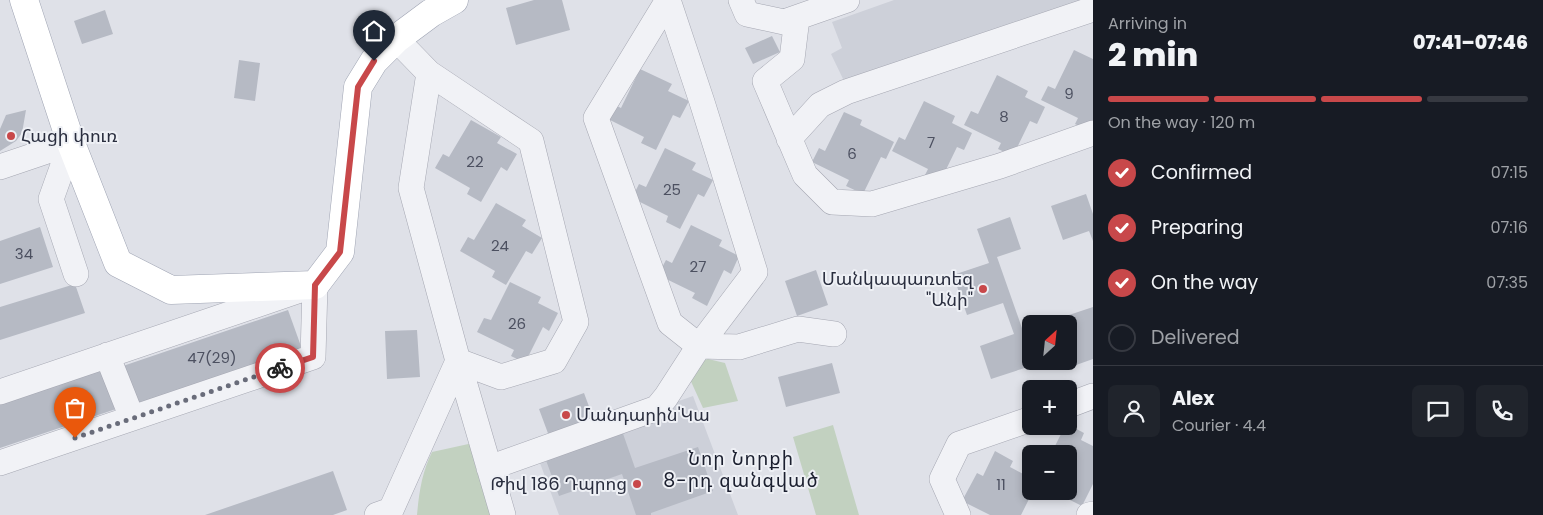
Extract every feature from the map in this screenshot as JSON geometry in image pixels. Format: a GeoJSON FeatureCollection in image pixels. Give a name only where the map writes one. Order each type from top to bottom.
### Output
{"type":"FeatureCollection","features":[{"type":"Feature","properties":{"kind":"main road"},"geometry":{"type":"LineString","coordinates":[[24,0],[71,144],[118,263],[171,290],[315,285],[340,252],[358,87],[374,61],[396,40],[431,13],[454,0]]}},
{"type":"Feature","properties":{"kind":"street"},"geometry":{"type":"LineString","coordinates":[[489,468],[657,408],[699,346],[755,272],[668,0]]}},
{"type":"Feature","properties":{"kind":"street"},"geometry":{"type":"LineString","coordinates":[[668,0],[596,118],[670,323],[699,346],[740,347],[798,329],[834,334]]}},
{"type":"Feature","properties":{"kind":"street"},"geometry":{"type":"LineString","coordinates":[[741,0],[747,14],[784,22],[847,0]]}},
{"type":"Feature","properties":{"kind":"street"},"geometry":{"type":"LineString","coordinates":[[790,139],[820,104],[846,92],[1093,9]]}},
{"type":"Feature","properties":{"kind":"street"},"geometry":{"type":"LineString","coordinates":[[797,18],[792,58],[765,81],[805,175],[832,202],[872,204],[1000,166],[1093,133]]}},
{"type":"Feature","properties":{"kind":"street"},"geometry":{"type":"LineString","coordinates":[[396,40],[429,73],[531,141],[576,322],[554,361],[501,378],[458,362]]}},
{"type":"Feature","properties":{"kind":"street"},"geometry":{"type":"LineString","coordinates":[[429,73],[411,188],[458,362],[503,515]]}},
{"type":"Feature","properties":{"kind":"street"},"geometry":{"type":"LineString","coordinates":[[0,167],[71,144]]}},
{"type":"Feature","properties":{"kind":"street"},"geometry":{"type":"LineString","coordinates":[[71,144],[51,200],[76,274]]}},
{"type":"Feature","properties":{"kind":"street"},"geometry":{"type":"LineString","coordinates":[[0,392],[107,354],[315,285],[313,357],[0,463]]}},
{"type":"Feature","properties":{"kind":"street"},"geometry":{"type":"LineString","coordinates":[[107,354],[132,418]]}},
{"type":"Feature","properties":{"kind":"street"},"geometry":{"type":"LineString","coordinates":[[387,513],[458,362]]}},
{"type":"Feature","properties":{"kind":"street"},"geometry":{"type":"LineString","coordinates":[[1077,402],[1093,396]]}},
{"type":"Feature","properties":{"kind":"street"},"geometry":{"type":"LineString","coordinates":[[958,515],[942,479],[959,444],[1022,422]]}},
{"type":"Feature","properties":{"kind":"street"},"geometry":{"type":"LineString","coordinates":[[1089,515],[1093,514]]}},
{"type":"Feature","properties":{"kind":"shaded area"},"geometry":{"type":"Polygon","coordinates":[[[894,0],[1087,0],[845,83],[831,54],[842,48],[832,22],[894,0]]]}},
{"type":"Feature","properties":{"kind":"shaded area","name":"Թիվ 186 Դպրոց"},"geometry":{"type":"Polygon","coordinates":[[[693,396],[738,515],[559,515],[536,452],[693,396]]]}},
{"type":"Feature","properties":{"kind":"green space"},"geometry":{"type":"Polygon","coordinates":[[[708,359],[725,363],[738,401],[703,408],[689,377],[698,362],[708,359]]]}},
{"type":"Feature","properties":{"kind":"green space"},"geometry":{"type":"Polygon","coordinates":[[[833,425],[859,515],[816,515],[793,437],[833,425]]]}},
{"type":"Feature","properties":{"kind":"green space"},"geometry":{"type":"Polygon","coordinates":[[[473,443],[495,515],[417,515],[422,483],[432,452],[473,443]]]}},
{"type":"Feature","properties":{"kind":"building"},"geometry":{"type":"Polygon","coordinates":[[[534,0],[562,0],[570,30],[516,45],[506,8],[534,0]]]}},
{"type":"Feature","properties":{"kind":"building"},"geometry":{"type":"Polygon","coordinates":[[[105,10],[113,34],[82,44],[74,21],[105,10]]]}},
{"type":"Feature","properties":{"kind":"building"},"geometry":{"type":"Polygon","coordinates":[[[772,36],[780,52],[753,64],[745,48],[772,36]]]}},
{"type":"Feature","properties":{"kind":"building"},"geometry":{"type":"Polygon","coordinates":[[[1074,50],[1093,59],[1093,123],[1089,131],[1075,124],[1078,118],[1041,100],[1048,86],[1055,89],[1074,50]]]}},
{"type":"Feature","properties":{"kind":"building"},"geometry":{"type":"Polygon","coordinates":[[[239,60],[260,63],[255,101],[234,98],[239,60]]]}},
{"type":"Feature","properties":{"kind":"building"},"geometry":{"type":"Polygon","coordinates":[[[640,69],[672,84],[668,91],[689,101],[680,118],[673,115],[656,150],[641,143],[644,137],[608,119],[615,105],[621,108],[640,69]]]}},
{"type":"Feature","properties":{"kind":"building"},"geometry":{"type":"Polygon","coordinates":[[[997,75],[1028,91],[1025,97],[1045,107],[1037,124],[1030,121],[1013,156],[998,149],[1001,143],[964,125],[971,111],[978,114],[997,75]]]}},
{"type":"Feature","properties":{"kind":"building"},"geometry":{"type":"Polygon","coordinates":[[[924,101],[955,116],[952,123],[972,133],[964,150],[957,147],[940,182],[925,175],[928,169],[892,151],[899,137],[905,140],[924,101]]]}},
{"type":"Feature","properties":{"kind":"building"},"geometry":{"type":"Polygon","coordinates":[[[26,110],[22,133],[16,141],[0,151],[0,129],[6,115],[26,110]]]}},
{"type":"Feature","properties":{"kind":"building"},"geometry":{"type":"Polygon","coordinates":[[[844,112],[862,120],[860,125],[894,142],[886,159],[881,157],[863,194],[846,186],[849,180],[812,162],[819,148],[825,151],[844,112]]]}},
{"type":"Feature","properties":{"kind":"building"},"geometry":{"type":"Polygon","coordinates":[[[471,120],[501,137],[497,143],[517,154],[507,171],[501,167],[481,202],[467,194],[470,188],[435,168],[443,154],[449,157],[471,120]]]}},
{"type":"Feature","properties":{"kind":"building"},"geometry":{"type":"Polygon","coordinates":[[[665,148],[696,163],[692,170],[713,180],[704,197],[698,194],[680,229],[666,222],[668,216],[632,198],[639,184],[646,187],[665,148]]]}},
{"type":"Feature","properties":{"kind":"building"},"geometry":{"type":"Polygon","coordinates":[[[1086,194],[1093,214],[1093,241],[1089,231],[1063,240],[1051,206],[1086,194]]]}},
{"type":"Feature","properties":{"kind":"building"},"geometry":{"type":"Polygon","coordinates":[[[496,203],[526,220],[522,226],[542,238],[532,254],[526,251],[506,285],[492,277],[495,271],[460,251],[468,237],[474,240],[496,203]]]}},
{"type":"Feature","properties":{"kind":"building","name":"Մանկապառտեզ \"Անի\""},"geometry":{"type":"Polygon","coordinates":[[[1010,217],[1021,249],[997,257],[1022,328],[1022,369],[991,379],[980,346],[1014,334],[1003,303],[967,315],[953,275],[989,263],[977,229],[1010,217]]]}},
{"type":"Feature","properties":{"kind":"building"},"geometry":{"type":"Polygon","coordinates":[[[691,225],[722,240],[719,246],[739,256],[731,274],[724,270],[707,306],[692,298],[695,293],[658,275],[666,260],[672,263],[691,225]]]}},
{"type":"Feature","properties":{"kind":"building"},"geometry":{"type":"Polygon","coordinates":[[[40,227],[53,267],[0,284],[0,241],[40,227]]]}},
{"type":"Feature","properties":{"kind":"building"},"geometry":{"type":"Polygon","coordinates":[[[816,270],[828,305],[797,316],[785,281],[816,270]]]}},
{"type":"Feature","properties":{"kind":"building"},"geometry":{"type":"Polygon","coordinates":[[[510,282],[541,297],[538,303],[558,313],[549,331],[543,327],[525,363],[511,356],[514,350],[477,332],[484,318],[491,320],[510,282]]]}},
{"type":"Feature","properties":{"kind":"building"},"geometry":{"type":"Polygon","coordinates":[[[75,284],[85,313],[0,340],[0,307],[75,284]]]}},
{"type":"Feature","properties":{"kind":"building"},"geometry":{"type":"Polygon","coordinates":[[[1093,307],[1093,359],[1078,364],[1078,315],[1069,315],[1093,307]]]}},
{"type":"Feature","properties":{"kind":"building"},"geometry":{"type":"Polygon","coordinates":[[[288,310],[302,349],[136,406],[123,366],[288,310]]]}},
{"type":"Feature","properties":{"kind":"building"},"geometry":{"type":"Polygon","coordinates":[[[417,330],[420,377],[387,379],[385,331],[417,330]]]}},
{"type":"Feature","properties":{"kind":"building"},"geometry":{"type":"Polygon","coordinates":[[[832,363],[840,393],[786,407],[778,377],[832,363]]]}},
{"type":"Feature","properties":{"kind":"building"},"geometry":{"type":"Polygon","coordinates":[[[103,369],[116,409],[0,448],[0,404],[103,369]]]}},
{"type":"Feature","properties":{"kind":"building","name":"Մանդարին'Կա"},"geometry":{"type":"Polygon","coordinates":[[[584,393],[594,420],[549,436],[539,409],[584,393]]]}},
{"type":"Feature","properties":{"kind":"building"},"geometry":{"type":"Polygon","coordinates":[[[620,425],[635,468],[698,447],[713,491],[651,513],[651,515],[636,515],[622,474],[559,496],[543,452],[620,425]]]}},
{"type":"Feature","properties":{"kind":"building"},"geometry":{"type":"Polygon","coordinates":[[[1077,429],[1084,433],[1081,440],[1093,446],[1093,484],[1082,506],[1070,500],[1077,500],[1077,445],[1056,445],[1060,435],[1077,435],[1077,429]]]}},
{"type":"Feature","properties":{"kind":"building"},"geometry":{"type":"Polygon","coordinates":[[[995,451],[1013,461],[1010,467],[1022,473],[1022,500],[1028,500],[1021,515],[990,515],[962,501],[977,473],[983,476],[995,451]]]}},
{"type":"Feature","properties":{"kind":"building"},"geometry":{"type":"Polygon","coordinates":[[[333,471],[347,510],[333,515],[205,515],[333,471]]]}},
{"type":"Feature","properties":{"kind":"way so far"},"geometry":{"type":"LineString","coordinates":[[75,438],[280,368]]}},
{"type":"Feature","properties":{"kind":"place","name":"Հացի փուռ"},"geometry":{"type":"Point","coordinates":[11,136]}},
{"type":"Feature","properties":{"kind":"place","name":"Մանկապառտեզ \"Անի\""},"geometry":{"type":"Point","coordinates":[983,289]}},
{"type":"Feature","properties":{"kind":"place","name":"Մանդարին'Կա"},"geometry":{"type":"Point","coordinates":[566,415]}},
{"type":"Feature","properties":{"kind":"place","name":"Թիվ 186 Դպրոց"},"geometry":{"type":"Point","coordinates":[637,484]}},
{"type":"Feature","properties":{"kind":"district","name":"Նոր Նորքի 8-րդ զանգված"},"geometry":{"type":"Point","coordinates":[741,469]}},
{"type":"Feature","properties":{"kind":"route"},"geometry":{"type":"LineString","coordinates":[[280,368],[313,357],[315,285],[340,252],[358,87],[374,61]]}}]}
